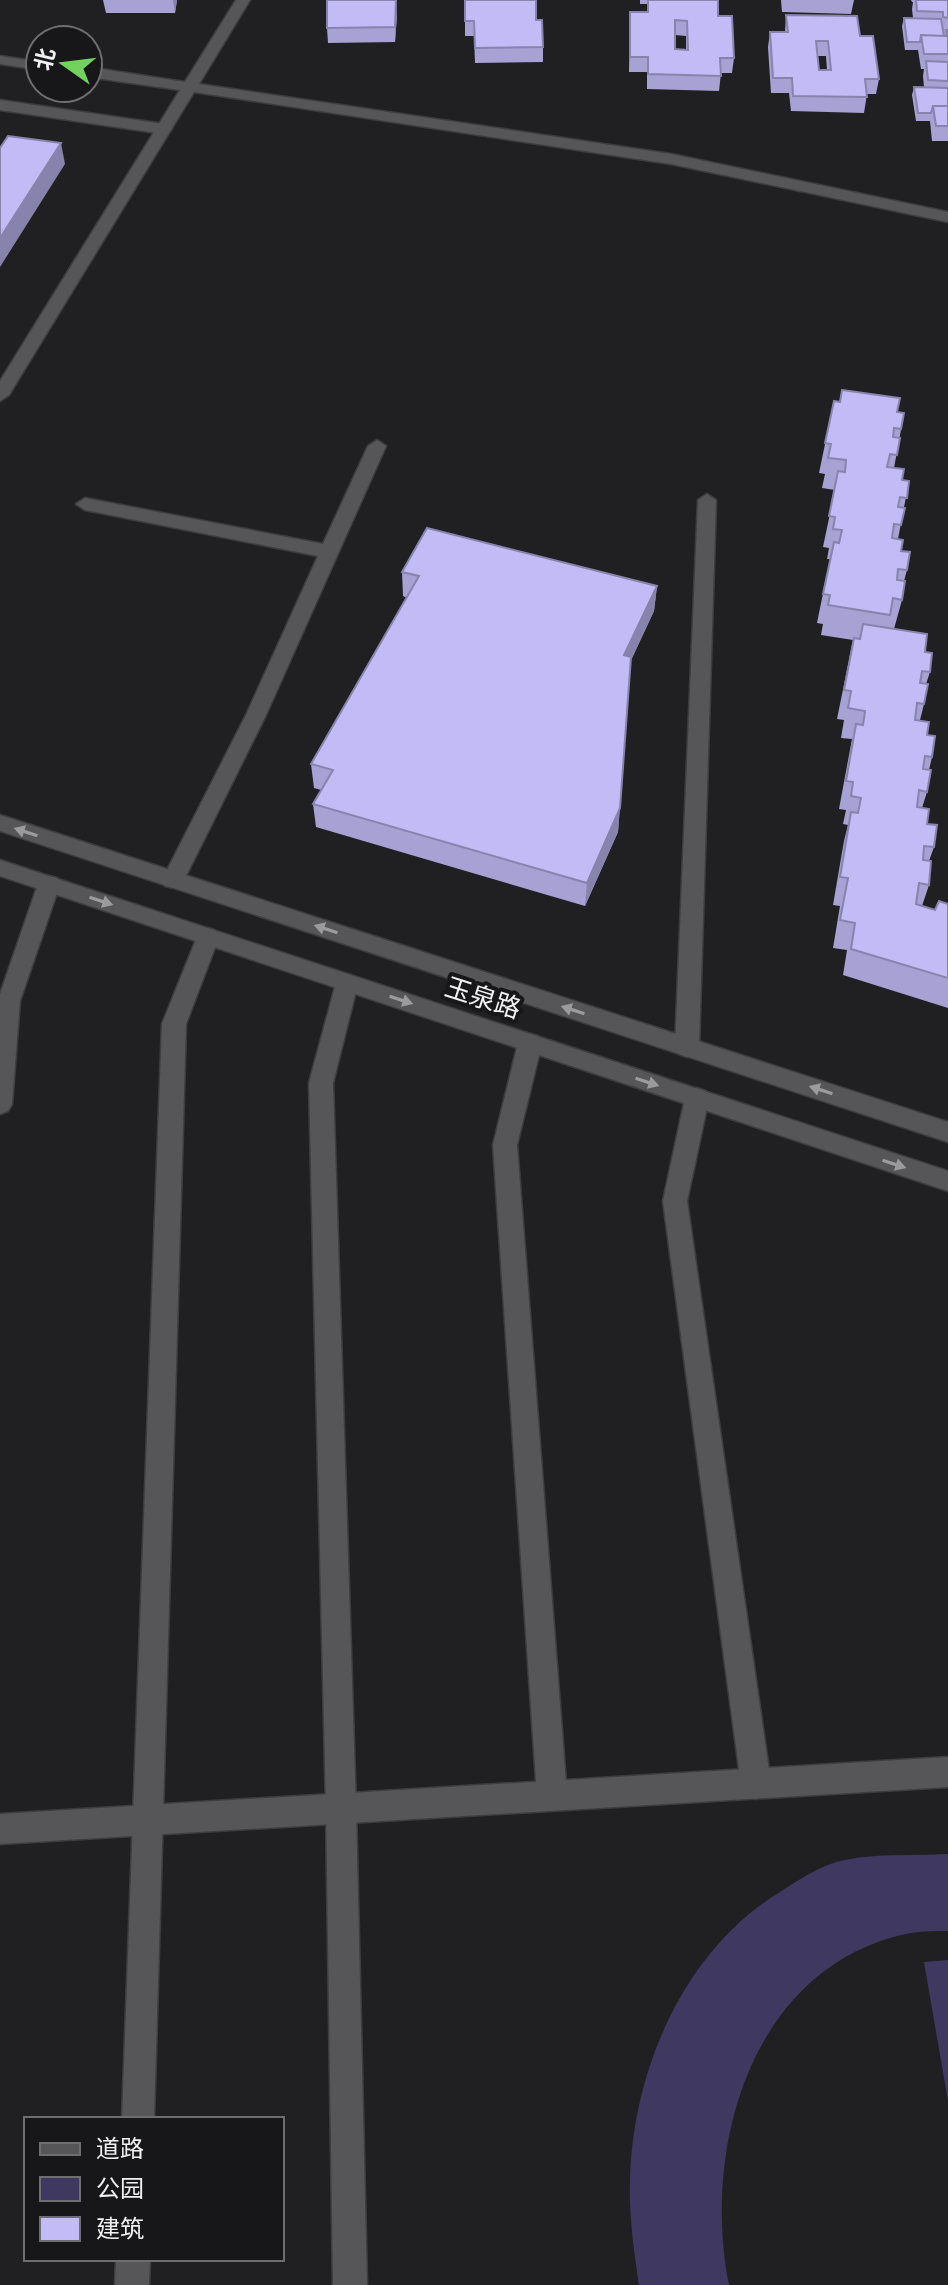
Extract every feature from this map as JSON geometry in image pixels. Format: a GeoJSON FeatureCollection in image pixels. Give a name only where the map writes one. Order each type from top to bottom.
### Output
{"type":"FeatureCollection","features":[{"type":"Feature","properties":{"kind":"street"},"geometry":{"type":"LineString","coordinates":[[0,395],[6,375],[243,0]]}},
{"type":"Feature","properties":{"kind":"street"},"geometry":{"type":"LineString","coordinates":[[0,60],[24,64]]}},
{"type":"Feature","properties":{"kind":"street"},"geometry":{"type":"LineString","coordinates":[[104,74],[671,159],[948,217]]}},
{"type":"Feature","properties":{"kind":"street"},"geometry":{"type":"LineString","coordinates":[[0,105],[164,129]]}},
{"type":"Feature","properties":{"kind":"street"},"geometry":{"type":"LineString","coordinates":[[173,880],[256,715],[377,446]]}},
{"type":"Feature","properties":{"kind":"street"},"geometry":{"type":"LineString","coordinates":[[687,1047],[707,500]]}},
{"type":"Feature","properties":{"kind":"street"},"geometry":{"type":"LineString","coordinates":[[85,504],[330,552]]}},
{"type":"Feature","properties":{"kind":"street","name":"玉泉路"},"geometry":{"type":"LineString","coordinates":[[0,823],[948,1132]]}},
{"type":"Feature","properties":{"kind":"street","name":"玉泉路"},"geometry":{"type":"LineString","coordinates":[[0,868],[948,1181]]}},
{"type":"Feature","properties":{"kind":"street"},"geometry":{"type":"LineString","coordinates":[[0,1104],[9,1001],[49,884]]}},
{"type":"Feature","properties":{"kind":"street"},"geometry":{"type":"LineString","coordinates":[[138,2117],[174,1024],[208,937]]}},
{"type":"Feature","properties":{"kind":"street"},"geometry":{"type":"LineString","coordinates":[[347,983],[321,1083],[341,1808],[350,2285]]}},
{"type":"Feature","properties":{"kind":"street"},"geometry":{"type":"LineString","coordinates":[[530,1043],[505,1145],[552,1796]]}},
{"type":"Feature","properties":{"kind":"street"},"geometry":{"type":"LineString","coordinates":[[697,1098],[675,1201],[756,1784]]}},
{"type":"Feature","properties":{"kind":"street"},"geometry":{"type":"LineString","coordinates":[[0,1829],[948,1772]]}},
{"type":"Feature","properties":{"kind":"street"},"geometry":{"type":"LineString","coordinates":[[132,2285],[133,2261]]}},
{"type":"Feature","properties":{"kind":"green space"},"geometry":{"type":"Polygon","coordinates":[[[948,1854],[948,1931],[911,1933],[857,1951],[812,1981],[777,2021],[750,2068],[733,2120],[723,2176],[722,2231],[729,2285],[639,2285],[630,2208],[633,2140],[653,2057],[669,2018],[690,1981],[716,1947],[746,1917],[819,1869],[857,1858],[948,1854]]]}},
{"type":"Feature","properties":{"kind":"green space"},"geometry":{"type":"Polygon","coordinates":[[[948,1960],[948,2101],[924,1962],[948,1960]]]}},
{"type":"Feature","properties":{"kind":"building"},"geometry":{"type":"Polygon","coordinates":[[[327,0],[396,0],[395,27],[327,28],[327,0]]]}},
{"type":"Feature","properties":{"kind":"building"},"geometry":{"type":"Polygon","coordinates":[[[465,0],[536,0],[536,20],[542,20],[543,47],[475,48],[474,21],[465,21],[465,0]]]}},
{"type":"Feature","properties":{"kind":"building"},"geometry":{"type":"Polygon","coordinates":[[[648,0],[718,0],[718,16],[732,16],[734,58],[720,58],[721,76],[648,74],[648,57],[630,57],[630,12],[648,12],[648,0]],[[675,20],[675,49],[688,50],[687,21],[675,20]]]}},
{"type":"Feature","properties":{"kind":"building"},"geometry":{"type":"Polygon","coordinates":[[[916,0],[948,0],[948,18],[943,17],[943,12],[917,11],[916,0]]]}},
{"type":"Feature","properties":{"kind":"building"},"geometry":{"type":"Polygon","coordinates":[[[786,15],[857,16],[860,36],[873,36],[879,79],[865,79],[867,97],[793,96],[792,78],[773,78],[770,32],[788,32],[786,15]],[[816,41],[819,70],[831,70],[828,41],[816,41]]]}},
{"type":"Feature","properties":{"kind":"building"},"geometry":{"type":"Polygon","coordinates":[[[904,18],[941,19],[944,36],[921,35],[920,42],[907,42],[904,18]]]}},
{"type":"Feature","properties":{"kind":"building"},"geometry":{"type":"Polygon","coordinates":[[[948,30],[948,54],[924,54],[921,35],[947,36],[948,30]]]}},
{"type":"Feature","properties":{"kind":"building"},"geometry":{"type":"Polygon","coordinates":[[[926,61],[948,62],[948,81],[928,80],[926,61]]]}},
{"type":"Feature","properties":{"kind":"building"},"geometry":{"type":"Polygon","coordinates":[[[914,87],[948,88],[948,106],[933,106],[931,113],[918,113],[914,87]]]}},
{"type":"Feature","properties":{"kind":"building"},"geometry":{"type":"Polygon","coordinates":[[[933,106],[948,106],[948,126],[936,126],[933,106]]]}},
{"type":"Feature","properties":{"kind":"building"},"geometry":{"type":"Polygon","coordinates":[[[8,136],[61,143],[0,238],[0,148],[8,136]]]}},
{"type":"Feature","properties":{"kind":"building"},"geometry":{"type":"Polygon","coordinates":[[[842,390],[900,398],[897,412],[904,413],[901,429],[894,428],[893,437],[900,438],[897,455],[890,454],[887,467],[904,469],[902,480],[909,481],[907,498],[900,497],[898,507],[905,508],[901,525],[894,524],[892,538],[903,540],[901,551],[910,552],[907,570],[898,569],[897,580],[905,581],[902,600],[893,598],[890,615],[828,605],[830,595],[823,594],[834,542],[839,543],[842,530],[833,529],[835,517],[829,516],[838,471],[845,472],[846,460],[828,458],[831,444],[825,443],[834,401],[840,402],[842,390]]]}},
{"type":"Feature","properties":{"kind":"building"},"geometry":{"type":"Polygon","coordinates":[[[427,528],[657,586],[624,655],[631,657],[620,808],[587,883],[313,804],[333,770],[311,764],[419,576],[402,572],[427,528]]]}},
{"type":"Feature","properties":{"kind":"building"},"geometry":{"type":"Polygon","coordinates":[[[863,624],[927,634],[925,652],[932,653],[930,672],[922,671],[920,683],[928,684],[924,704],[917,703],[915,720],[929,722],[927,735],[935,736],[932,757],[925,756],[923,769],[931,770],[927,792],[919,790],[917,807],[929,809],[927,824],[937,825],[934,847],[924,846],[923,860],[931,861],[929,885],[919,883],[916,904],[935,910],[939,901],[948,904],[948,978],[851,949],[855,923],[840,920],[848,878],[840,877],[851,812],[858,813],[861,798],[851,796],[853,782],[846,781],[856,724],[863,725],[865,711],[848,708],[851,691],[844,690],[854,638],[860,639],[863,624]]]}}]}
